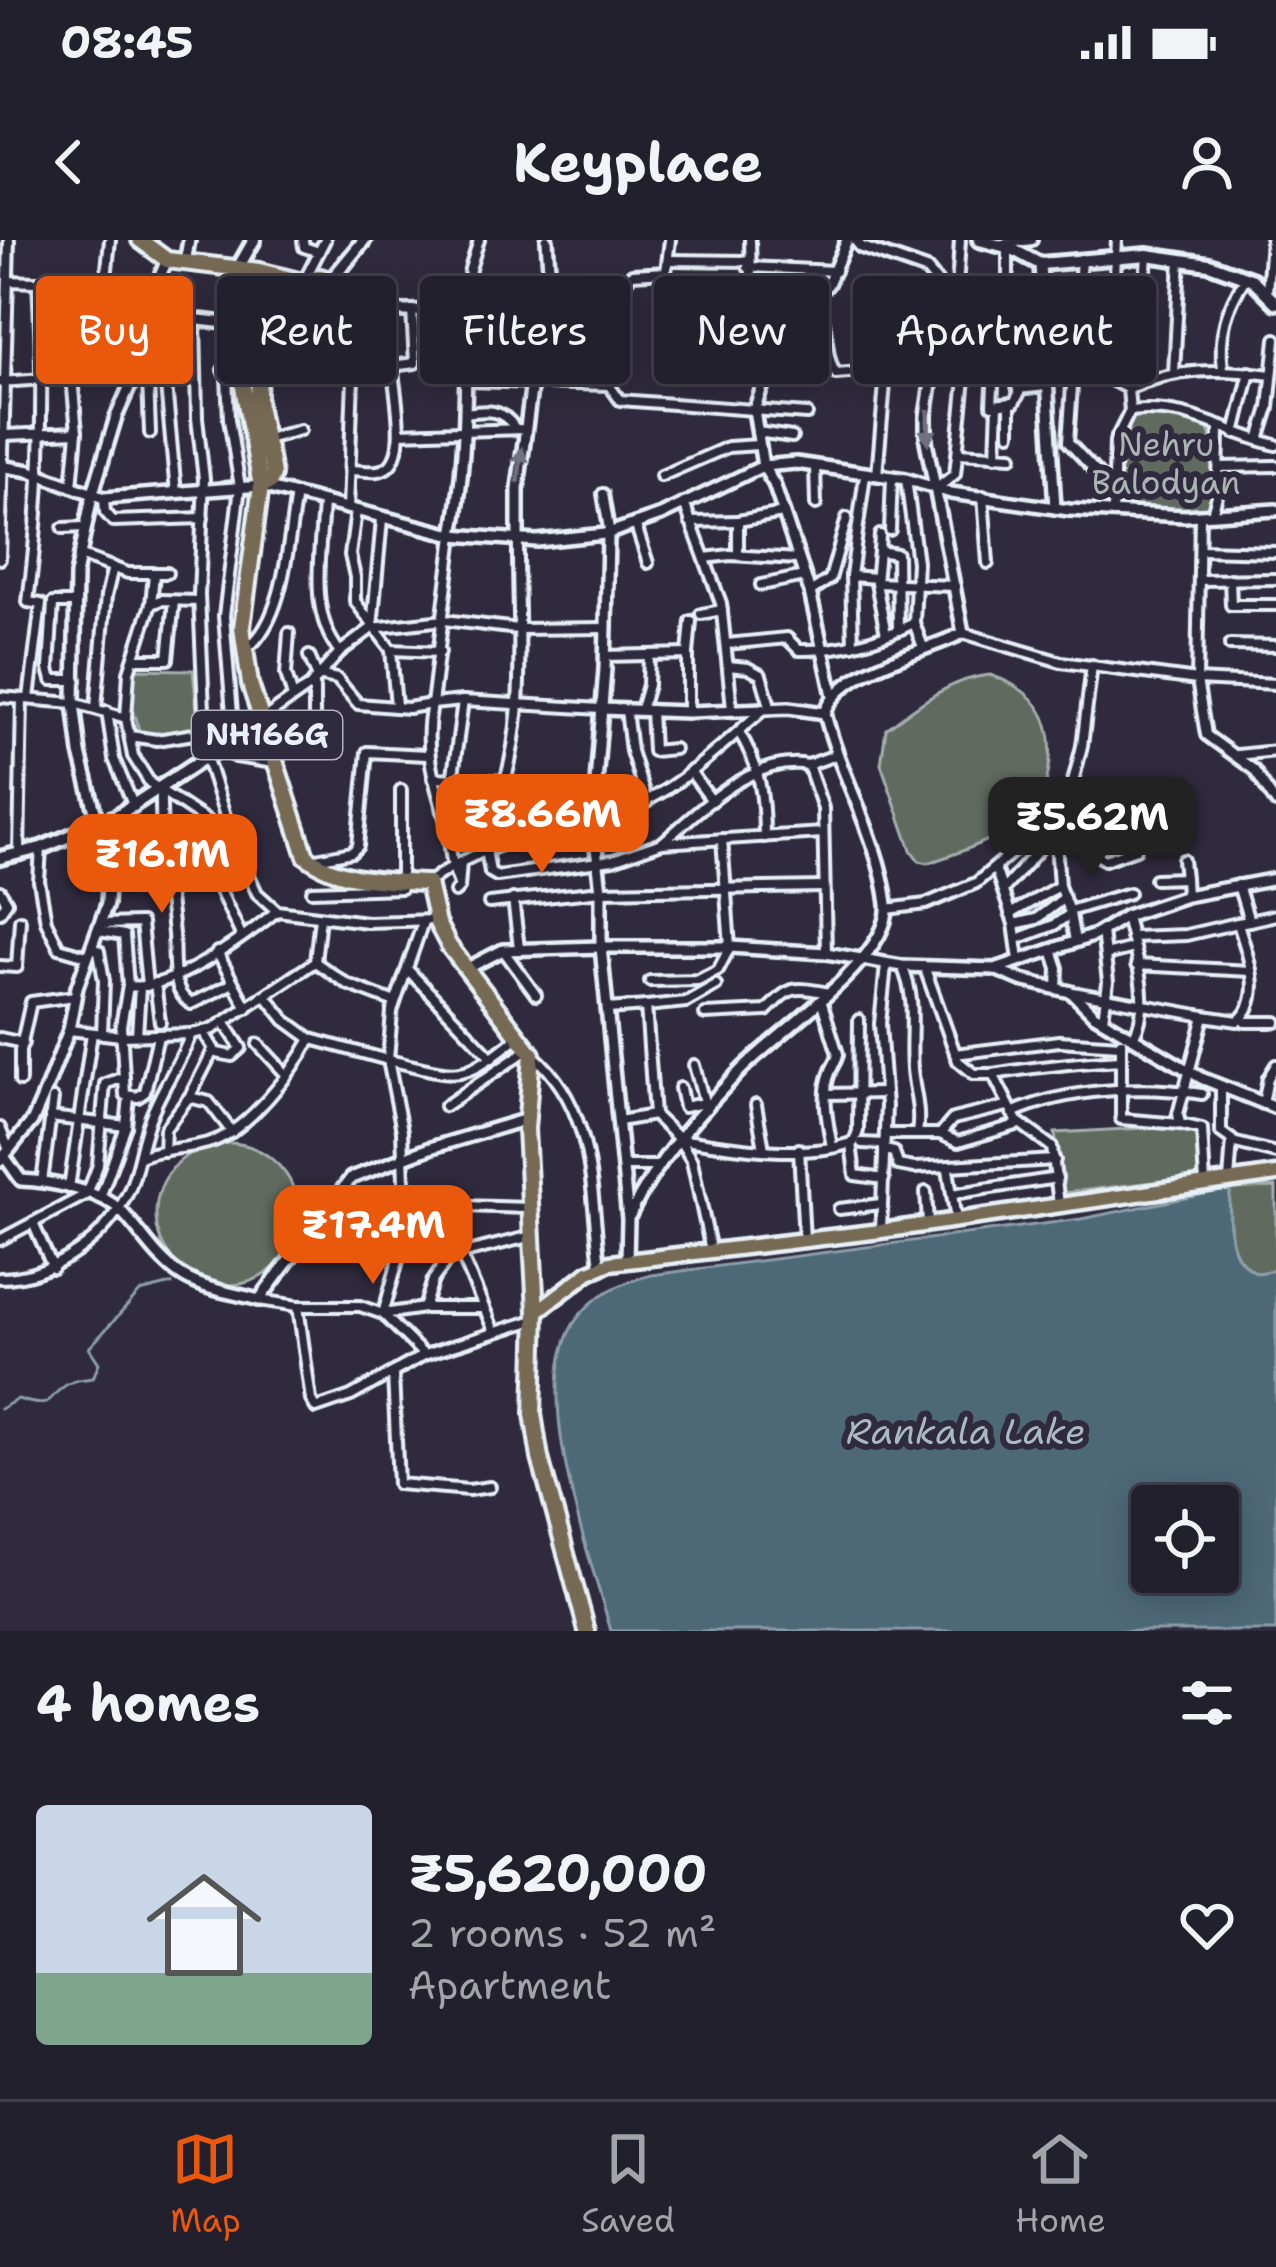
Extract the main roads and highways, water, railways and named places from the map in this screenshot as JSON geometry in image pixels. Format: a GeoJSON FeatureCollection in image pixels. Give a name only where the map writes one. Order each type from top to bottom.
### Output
{"type":"FeatureCollection","features":[{"type":"Feature","properties":{"kind":"highway"},"geometry":{"type":"LineString","coordinates":[[140,240],[167,260],[275,276]]}},
{"type":"Feature","properties":{"kind":"highway","name":"NH166G"},"geometry":{"type":"LineString","coordinates":[[238,268],[234,324],[261,486],[243,602],[250,684],[309,860],[367,886],[428,883],[430,921],[526,1046],[536,1316]]}},
{"type":"Feature","properties":{"kind":"highway","name":"NH166G"},"geometry":{"type":"LineString","coordinates":[[260,384],[274,475],[261,486]]}},
{"type":"Feature","properties":{"kind":"highway"},"geometry":{"type":"LineString","coordinates":[[536,1316],[532,1363],[535,1437],[587,1631]]}},
{"type":"Feature","properties":{"kind":"main road"},"geometry":{"type":"LineString","coordinates":[[238,268],[254,240]]}},
{"type":"Feature","properties":{"kind":"main road"},"geometry":{"type":"LineString","coordinates":[[338,276],[364,240]]}},
{"type":"Feature","properties":{"kind":"main road"},"geometry":{"type":"LineString","coordinates":[[991,243],[1040,264],[1147,255],[1180,259],[1246,277],[1271,298]]}},
{"type":"Feature","properties":{"kind":"main road"},"geometry":{"type":"LineString","coordinates":[[0,857],[41,848],[134,807],[262,720]]}},
{"type":"Feature","properties":{"kind":"main road"},"geometry":{"type":"LineString","coordinates":[[536,1316],[600,1266],[1276,1174]]}},
{"type":"Feature","properties":{"kind":"water","name":"Rankala Lake"},"geometry":{"type":"Polygon","coordinates":[[[1230,1189],[1231,1238],[1239,1259],[1258,1273],[1276,1270],[1276,1631],[611,1631],[578,1519],[560,1432],[562,1354],[574,1323],[589,1305],[618,1286],[651,1275],[1081,1219],[1230,1189]]]}},
{"type":"Feature","properties":{"kind":"waterway"},"geometry":{"type":"LineString","coordinates":[[0,1409],[18,1399],[45,1403],[72,1382],[93,1378],[99,1363],[89,1348],[140,1292],[172,1284]]}},
{"type":"Feature","properties":{"kind":"park label","name":"Nehru Balodyan"},"geometry":{"type":"Point","coordinates":[1166,463]}}]}
